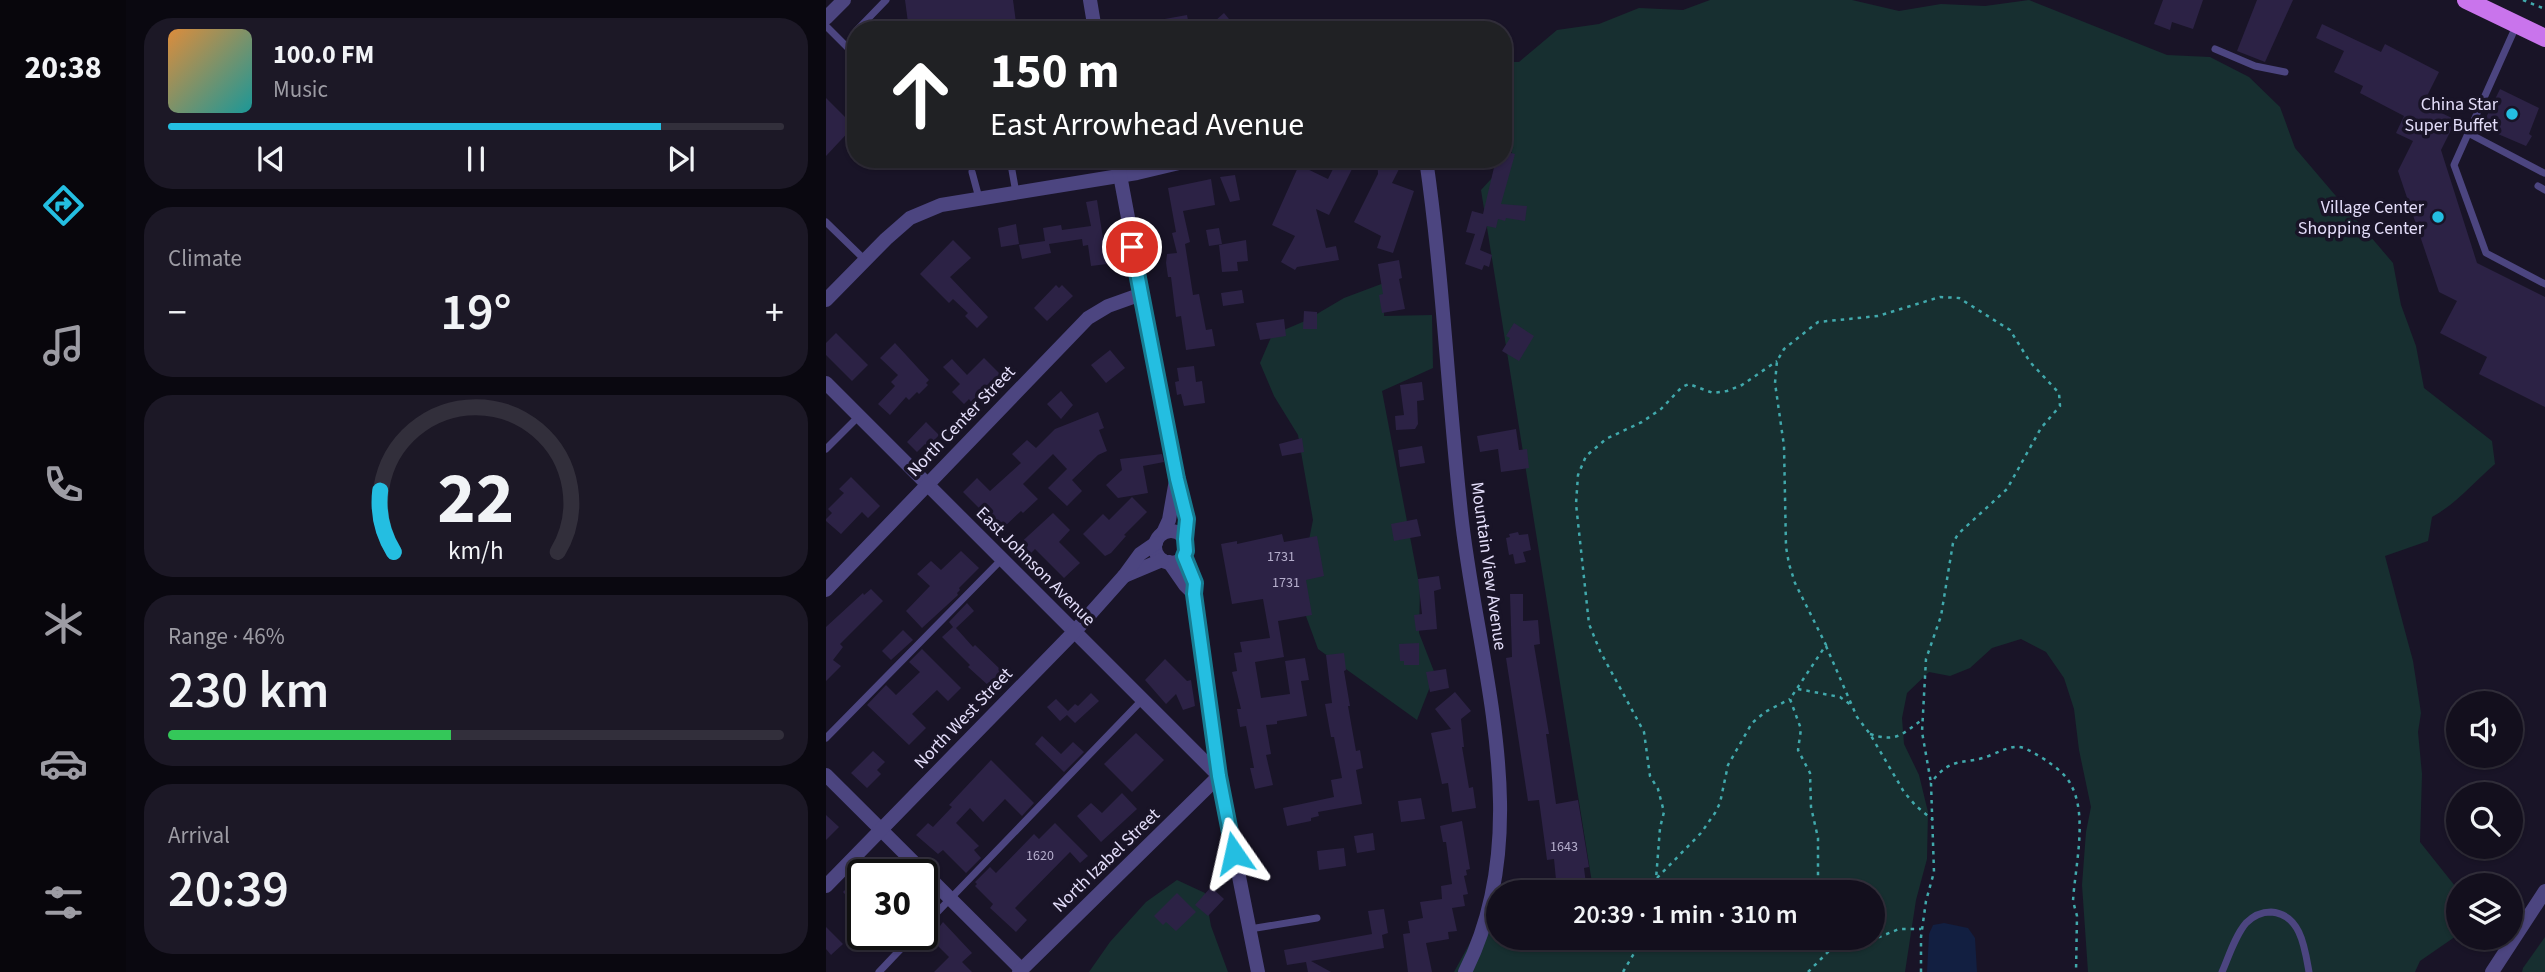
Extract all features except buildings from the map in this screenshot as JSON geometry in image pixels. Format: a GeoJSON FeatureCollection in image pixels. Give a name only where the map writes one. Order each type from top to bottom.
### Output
{"type":"FeatureCollection","features":[{"type":"Feature","properties":{"kind":"main road"},"geometry":{"type":"LineString","coordinates":[[2466,0],[2545,38]]}},
{"type":"Feature","properties":{"kind":"street"},"geometry":{"type":"LineString","coordinates":[[826,18],[844,0]]}},
{"type":"Feature","properties":{"kind":"street"},"geometry":{"type":"LineString","coordinates":[[1090,0],[1094,21]]}},
{"type":"Feature","properties":{"kind":"street"},"geometry":{"type":"LineString","coordinates":[[1118,168],[1177,479],[1187,519],[1184,556],[1175,562],[1166,561]]}},
{"type":"Feature","properties":{"kind":"street"},"geometry":{"type":"LineString","coordinates":[[826,300],[910,218],[941,205],[1155,168]]}},
{"type":"Feature","properties":{"kind":"street","name":"Mountain View Avenue"},"geometry":{"type":"LineString","coordinates":[[1427,168],[1461,515],[1479,642],[1494,712],[1500,772],[1497,874],[1488,910],[1465,972]]}},
{"type":"Feature","properties":{"kind":"street","name":"North Center Street"},"geometry":{"type":"LineString","coordinates":[[826,590],[1088,318],[1108,306],[1136,296]]}},
{"type":"Feature","properties":{"kind":"street","name":"East Johnson Avenue"},"geometry":{"type":"LineString","coordinates":[[826,383],[1219,776]]}},
{"type":"Feature","properties":{"kind":"street"},"geometry":{"type":"LineString","coordinates":[[1177,479],[1169,520],[1159,538],[1157,555],[1166,561],[1194,594]]}},
{"type":"Feature","properties":{"kind":"street"},"geometry":{"type":"LineString","coordinates":[[1159,538],[1175,531],[1185,539]]}},
{"type":"Feature","properties":{"kind":"street","name":"North West Street"},"geometry":{"type":"LineString","coordinates":[[826,886],[1075,631],[1140,554],[1159,538]]}},
{"type":"Feature","properties":{"kind":"street"},"geometry":{"type":"LineString","coordinates":[[1184,556],[1195,583],[1194,594],[1219,776],[1258,972]]}},
{"type":"Feature","properties":{"kind":"street","name":"North West Street"},"geometry":{"type":"LineString","coordinates":[[1124,576],[1166,561]]}},
{"type":"Feature","properties":{"kind":"street"},"geometry":{"type":"LineString","coordinates":[[826,775],[1021,971]]}},
{"type":"Feature","properties":{"kind":"street","name":"North Izabel Street"},"geometry":{"type":"LineString","coordinates":[[1021,971],[1219,776]]}},
{"type":"Feature","properties":{"kind":"street"},"geometry":{"type":"LineString","coordinates":[[2492,972],[2545,891]]}},
{"type":"Feature","properties":{"kind":"lane"},"geometry":{"type":"LineString","coordinates":[[865,21],[886,0]]}},
{"type":"Feature","properties":{"kind":"lane"},"geometry":{"type":"LineString","coordinates":[[2516,24],[2454,165],[2486,253],[2545,284]]}},
{"type":"Feature","properties":{"kind":"lane"},"geometry":{"type":"LineString","coordinates":[[826,26],[847,47]]}},
{"type":"Feature","properties":{"kind":"lane"},"geometry":{"type":"LineString","coordinates":[[843,43],[847,39]]}},
{"type":"Feature","properties":{"kind":"lane"},"geometry":{"type":"LineString","coordinates":[[2215,49],[2255,66],[2284,72]]}},
{"type":"Feature","properties":{"kind":"lane"},"geometry":{"type":"LineString","coordinates":[[2468,133],[2544,173]]}},
{"type":"Feature","properties":{"kind":"lane"},"geometry":{"type":"LineString","coordinates":[[1012,168],[1016,193]]}},
{"type":"Feature","properties":{"kind":"lane"},"geometry":{"type":"LineString","coordinates":[[972,172],[980,199]]}},
{"type":"Feature","properties":{"kind":"lane"},"geometry":{"type":"LineString","coordinates":[[826,222],[865,260]]}},
{"type":"Feature","properties":{"kind":"lane"},"geometry":{"type":"LineString","coordinates":[[826,449],[859,416]]}},
{"type":"Feature","properties":{"kind":"lane"},"geometry":{"type":"LineString","coordinates":[[826,738],[1002,559]]}},
{"type":"Feature","properties":{"kind":"lane"},"geometry":{"type":"LineString","coordinates":[[938,911],[1143,699]]}},
{"type":"Feature","properties":{"kind":"lane"},"geometry":{"type":"LineString","coordinates":[[2222,972],[2245,925],[2255,916],[2268,912],[2283,915],[2295,926],[2304,945],[2309,972]]}},
{"type":"Feature","properties":{"kind":"lane"},"geometry":{"type":"LineString","coordinates":[[1249,930],[1317,918]]}},
{"type":"Feature","properties":{"kind":"lane"},"geometry":{"type":"LineString","coordinates":[[879,972],[900,950]]}},
{"type":"Feature","properties":{"kind":"path"},"geometry":{"type":"LineString","coordinates":[[2523,0],[2545,9]]}},
{"type":"Feature","properties":{"kind":"path"},"geometry":{"type":"LineString","coordinates":[[1921,972],[1922,929],[1934,872],[1933,820],[1931,783],[1922,732],[1926,659],[1941,616],[1953,543],[1958,534],[2007,489],[2041,428],[2060,406],[2059,393],[2030,362],[2010,330],[1959,298],[1951,296],[1921,302],[1878,316],[1818,323],[1784,349],[1777,361],[1775,383],[1784,446],[1788,555],[1794,583],[1826,645],[1853,708],[1904,792],[1933,820]]}},
{"type":"Feature","properties":{"kind":"path"},"geometry":{"type":"LineString","coordinates":[[1656,878],[1664,812],[1658,789],[1650,776],[1644,732],[1600,651],[1589,624],[1576,504],[1578,475],[1586,456],[1606,439],[1642,422],[1661,409],[1682,387],[1689,384],[1713,393],[1727,391],[1742,385],[1777,361]]}},
{"type":"Feature","properties":{"kind":"path"},"geometry":{"type":"LineString","coordinates":[[1656,878],[1701,833],[1715,813],[1720,803],[1728,765],[1752,723],[1765,712],[1790,699],[1826,645]]}},
{"type":"Feature","properties":{"kind":"path"},"geometry":{"type":"LineString","coordinates":[[1797,689],[1840,697],[1853,708]]}},
{"type":"Feature","properties":{"kind":"path"},"geometry":{"type":"LineString","coordinates":[[1790,699],[1801,729],[1798,750],[1810,773],[1811,807],[1818,838],[1820,880]]}},
{"type":"Feature","properties":{"kind":"path"},"geometry":{"type":"LineString","coordinates":[[1871,734],[1882,738],[1898,737],[1923,719]]}},
{"type":"Feature","properties":{"kind":"path"},"geometry":{"type":"LineString","coordinates":[[1931,783],[1938,773],[1959,761],[1989,757],[2007,746],[2029,748],[2054,765],[2071,783],[2080,818],[2073,901],[2077,916],[2076,972]]}},
{"type":"Feature","properties":{"kind":"path"},"geometry":{"type":"LineString","coordinates":[[1885,935],[1899,929],[1922,929]]}},
{"type":"Feature","properties":{"kind":"path"},"geometry":{"type":"LineString","coordinates":[[1623,972],[1636,950]]}},
{"type":"Feature","properties":{"kind":"path"},"geometry":{"type":"LineString","coordinates":[[1808,972],[1830,950]]}},
{"type":"Feature","properties":{"kind":"green space"},"geometry":{"type":"Polygon","coordinates":[[[1710,0],[1852,0],[1899,11],[1941,4],[1985,6],[2029,0],[2167,55],[2210,57],[2249,77],[2280,107],[2295,148],[2393,263],[2401,305],[2416,346],[2424,388],[2492,441],[2495,464],[2457,499],[2432,517],[2428,541],[2385,556],[2413,661],[2421,713],[2418,732],[2422,774],[2420,842],[2446,875],[2446,943],[2420,961],[2415,972],[2088,972],[2082,885],[2086,832],[2091,807],[2074,709],[2064,678],[2046,652],[2021,639],[1992,648],[1970,668],[1950,676],[1929,672],[1907,693],[1902,718],[1904,744],[1919,775],[1928,812],[1927,859],[1916,900],[1905,972],[1454,972],[1486,914],[1486,950],[1885,950],[1885,880],[1592,880],[1481,190],[1501,168],[1512,168],[1512,62],[1519,62],[1557,30],[1599,24],[1639,8],[1683,10],[1710,0]]]}},
{"type":"Feature","properties":{"kind":"green space"},"geometry":{"type":"Polygon","coordinates":[[[1384,283],[1384,316],[1432,315],[1433,368],[1382,391],[1420,589],[1419,633],[1435,674],[1417,720],[1318,649],[1303,608],[1304,565],[1313,520],[1298,435],[1274,396],[1260,363],[1272,335],[1305,321],[1344,298],[1384,283]]]}},
{"type":"Feature","properties":{"kind":"green space"},"geometry":{"type":"Polygon","coordinates":[[[1177,880],[1205,893],[1211,926],[1228,972],[1089,972],[1110,942],[1146,902],[1177,880]]]}},
{"type":"Feature","properties":{"kind":"green space"},"geometry":{"type":"Polygon","coordinates":[[[2545,937],[2545,972],[2522,972],[2523,968],[2545,937]]]}},
{"type":"Feature","properties":{"kind":"water"},"geometry":{"type":"Polygon","coordinates":[[[1944,923],[1968,928],[1975,938],[1977,972],[1927,972],[1929,934],[1933,925],[1944,923]]]}},
{"type":"Feature","properties":{"kind":"place","name":"China Star Super Buffet"},"geometry":{"type":"Point","coordinates":[2512,114]}},
{"type":"Feature","properties":{"kind":"place","name":"Village Center Shopping Center"},"geometry":{"type":"Point","coordinates":[2438,217]}},
{"type":"Feature","properties":{"kind":"route"},"geometry":{"type":"LineString","coordinates":[[1132,247],[1187,519],[1184,556],[1195,583],[1194,594],[1219,776],[1234,853]]}}]}
